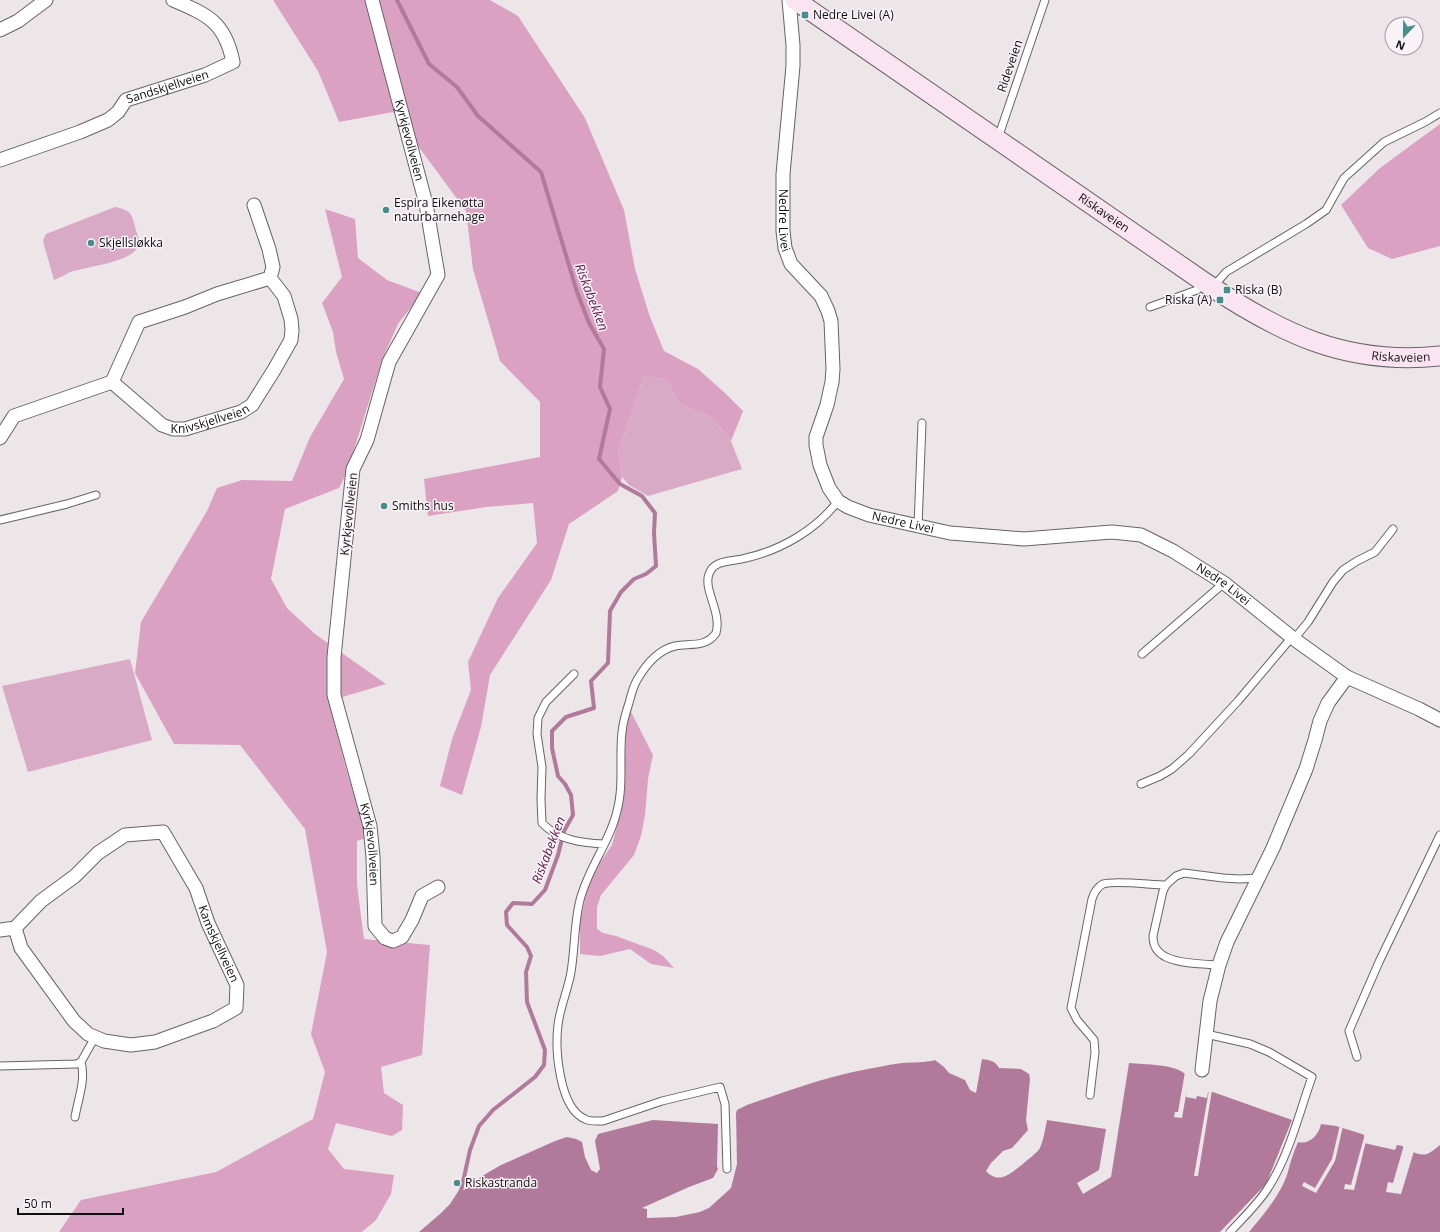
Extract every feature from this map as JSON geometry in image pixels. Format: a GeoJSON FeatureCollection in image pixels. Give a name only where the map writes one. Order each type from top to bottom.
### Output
{"type":"FeatureCollection","features":[{"type":"Feature","properties":{"kind":"main road","name":"Riskaveien"},"geometry":{"type":"LineString","coordinates":[[795,0],[1229,300],[1275,326],[1333,348],[1390,358],[1440,356]]}},
{"type":"Feature","properties":{"kind":"street"},"geometry":{"type":"LineString","coordinates":[[0,30],[18,21],[45,0]]}},
{"type":"Feature","properties":{"kind":"street","name":"Sandskjellveien"},"geometry":{"type":"LineString","coordinates":[[0,160],[80,132],[108,120],[118,112],[126,100],[205,75],[233,62],[224,33],[208,17],[173,0]]}},
{"type":"Feature","properties":{"kind":"street","name":"Kyrkjevollveien"},"geometry":{"type":"LineString","coordinates":[[372,0],[426,204],[438,275],[389,362],[366,440],[353,469],[334,657],[334,695],[370,826],[373,857],[375,926],[385,938],[393,941],[402,937],[412,920],[422,896],[438,887]]}},
{"type":"Feature","properties":{"kind":"street","name":"Nedre Livei"},"geometry":{"type":"LineString","coordinates":[[789,0],[793,45],[793,66],[784,174],[783,231],[785,248],[791,264],[821,296],[831,322],[832,382],[827,405],[816,437],[816,445],[820,465],[829,488],[838,501],[856,511],[950,533],[1024,539],[1112,532],[1141,535],[1173,551],[1224,583],[1293,638],[1347,677],[1440,720]]}},
{"type":"Feature","properties":{"kind":"street"},"geometry":{"type":"LineString","coordinates":[[0,438],[14,416],[112,382],[139,322],[185,307],[217,294],[270,278],[273,267],[269,249],[254,205]]}},
{"type":"Feature","properties":{"kind":"street","name":"Knivskjellveien"},"geometry":{"type":"LineString","coordinates":[[112,382],[162,425],[173,429],[185,430],[231,416],[252,405],[291,340],[291,319],[284,296],[270,278]]}},
{"type":"Feature","properties":{"kind":"street"},"geometry":{"type":"LineString","coordinates":[[1202,1070],[1210,1001],[1219,965],[1227,942],[1273,848],[1306,769],[1320,721],[1328,703],[1347,677]]}},
{"type":"Feature","properties":{"kind":"street","name":"Kamskjellveien"},"geometry":{"type":"LineString","coordinates":[[163,832],[196,888],[208,923],[237,985],[236,1008],[213,1021],[155,1042],[131,1045],[104,1041],[88,1034],[74,1021],[20,948],[15,928],[41,901],[75,876],[98,853],[125,835],[163,832]]}},
{"type":"Feature","properties":{"kind":"street"},"geometry":{"type":"LineString","coordinates":[[0,930],[15,928]]}},
{"type":"Feature","properties":{"kind":"lane","name":"Rideveien"},"geometry":{"type":"LineString","coordinates":[[998,140],[1017,78],[1045,0]]}},
{"type":"Feature","properties":{"kind":"lane"},"geometry":{"type":"LineString","coordinates":[[1150,307],[1208,285],[1226,272],[1306,224],[1326,210],[1344,178],[1384,142],[1440,113]]}},
{"type":"Feature","properties":{"kind":"lane"},"geometry":{"type":"LineString","coordinates":[[918,526],[922,423]]}},
{"type":"Feature","properties":{"kind":"lane"},"geometry":{"type":"LineString","coordinates":[[0,520],[67,504],[96,495]]}},
{"type":"Feature","properties":{"kind":"lane"},"geometry":{"type":"LineString","coordinates":[[727,1169],[725,1104],[720,1087],[662,1101],[603,1120],[592,1121],[585,1119],[572,1109],[565,1096],[558,1058],[558,1025],[571,972],[580,901],[591,869],[604,844],[617,810],[621,778],[622,732],[633,690],[643,671],[652,659],[674,646],[700,644],[708,641],[716,633],[718,621],[708,586],[708,578],[712,568],[715,565],[745,559],[777,548],[811,528],[829,512],[838,501]]}},
{"type":"Feature","properties":{"kind":"lane"},"geometry":{"type":"LineString","coordinates":[[1141,784],[1172,769],[1189,754],[1308,622],[1333,582],[1343,570],[1357,560],[1375,552],[1393,529]]}},
{"type":"Feature","properties":{"kind":"lane"},"geometry":{"type":"LineString","coordinates":[[1142,654],[1224,583]]}},
{"type":"Feature","properties":{"kind":"lane"},"geometry":{"type":"LineString","coordinates":[[574,674],[546,702],[538,718],[537,734],[542,767],[542,823],[550,832],[563,837],[604,844]]}},
{"type":"Feature","properties":{"kind":"lane"},"geometry":{"type":"LineString","coordinates":[[1357,1057],[1349,1031],[1379,962],[1440,835]]}},
{"type":"Feature","properties":{"kind":"lane"},"geometry":{"type":"LineString","coordinates":[[1219,965],[1198,964],[1172,959],[1161,955],[1155,948],[1153,936],[1160,901],[1166,885],[1176,876],[1184,873],[1222,878],[1258,878]]}},
{"type":"Feature","properties":{"kind":"lane"},"geometry":{"type":"LineString","coordinates":[[1090,1095],[1095,1052],[1094,1040],[1078,1020],[1071,1008],[1092,899],[1099,887],[1113,882],[1166,885]]}},
{"type":"Feature","properties":{"kind":"lane"},"geometry":{"type":"LineString","coordinates":[[1206,1034],[1236,1041],[1269,1052],[1312,1076],[1287,1151],[1273,1180],[1262,1196],[1230,1232]]}},
{"type":"Feature","properties":{"kind":"lane"},"geometry":{"type":"LineString","coordinates":[[75,1117],[82,1080],[82,1062],[95,1037]]}},
{"type":"Feature","properties":{"kind":"lane"},"geometry":{"type":"LineString","coordinates":[[0,1066],[76,1064],[82,1062]]}},
{"type":"Feature","properties":{"kind":"shaded area"},"geometry":{"type":"Polygon","coordinates":[[[273,0],[490,0],[518,16],[585,118],[624,210],[635,269],[650,317],[664,351],[698,369],[743,411],[731,441],[711,417],[680,404],[666,379],[643,377],[618,451],[622,477],[618,491],[569,524],[551,580],[490,675],[481,727],[462,795],[440,786],[452,739],[471,690],[468,662],[498,598],[537,543],[533,503],[486,507],[428,516],[424,479],[540,457],[540,402],[500,361],[473,269],[466,211],[393,112],[339,122],[318,71],[273,0]]]}},
{"type":"Feature","properties":{"kind":"shaded area"},"geometry":{"type":"Polygon","coordinates":[[[1440,124],[1440,246],[1392,259],[1368,248],[1341,205],[1380,168],[1440,124]]]}},
{"type":"Feature","properties":{"kind":"shaded area","name":"Skjellsløkka"},"geometry":{"type":"Polygon","coordinates":[[[115,207],[124,209],[131,215],[139,241],[138,247],[134,252],[127,257],[70,272],[54,280],[43,240],[46,234],[115,207]]]}},
{"type":"Feature","properties":{"kind":"shaded area"},"geometry":{"type":"Polygon","coordinates":[[[325,209],[355,219],[358,258],[387,280],[422,293],[398,324],[382,360],[347,472],[339,488],[285,509],[271,579],[287,608],[315,634],[386,684],[329,701],[345,765],[367,838],[357,841],[357,885],[364,939],[430,945],[422,1055],[381,1067],[384,1093],[403,1105],[402,1130],[392,1136],[336,1123],[328,1149],[344,1169],[394,1175],[391,1194],[376,1220],[362,1232],[59,1232],[81,1200],[216,1172],[313,1119],[325,1072],[311,1034],[327,952],[305,829],[240,745],[174,744],[135,673],[141,622],[207,511],[217,488],[242,480],[292,481],[310,437],[344,379],[336,352],[333,332],[322,303],[342,277],[325,209]]]}},
{"type":"Feature","properties":{"kind":"shaded area"},"geometry":{"type":"Polygon","coordinates":[[[643,377],[666,379],[680,404],[711,417],[731,441],[742,469],[648,496],[629,485],[622,477],[618,451],[643,377]]]}},
{"type":"Feature","properties":{"kind":"shaded area"},"geometry":{"type":"Polygon","coordinates":[[[130,659],[152,740],[28,772],[2,686],[130,659]]]}},
{"type":"Feature","properties":{"kind":"shaded area"},"geometry":{"type":"Polygon","coordinates":[[[630,710],[653,755],[648,779],[645,815],[641,836],[634,855],[601,895],[597,907],[597,929],[603,933],[616,936],[654,950],[663,956],[674,968],[651,964],[630,949],[600,956],[580,954],[580,922],[588,886],[599,864],[612,845],[624,799],[626,727],[630,710]]]}},
{"type":"Feature","properties":{"kind":"shaded area"},"geometry":{"type":"Polygon","coordinates":[[[982,1059],[994,1062],[999,1068],[1021,1069],[1029,1074],[1030,1079],[1026,1120],[1028,1130],[1012,1148],[1003,1151],[991,1163],[986,1171],[996,1177],[1006,1176],[1024,1163],[1040,1148],[1047,1120],[1106,1129],[1099,1170],[1077,1183],[1083,1194],[1111,1177],[1129,1063],[1168,1067],[1182,1072],[1187,1076],[1186,1097],[1196,1099],[1197,1096],[1207,1098],[1208,1092],[1213,1092],[1292,1120],[1266,1184],[1220,1232],[419,1232],[450,1204],[459,1190],[464,1190],[482,1176],[501,1165],[567,1137],[582,1142],[585,1157],[591,1170],[597,1173],[600,1169],[595,1141],[598,1134],[653,1120],[718,1124],[718,1169],[713,1178],[642,1208],[647,1209],[647,1218],[676,1217],[700,1212],[709,1208],[731,1188],[737,1164],[737,1110],[786,1091],[840,1075],[896,1064],[935,1060],[949,1073],[965,1080],[970,1090],[976,1093],[982,1059]]]}},
{"type":"Feature","properties":{"kind":"shaded area"},"geometry":{"type":"Polygon","coordinates":[[[1321,1124],[1336,1126],[1362,1134],[1364,1135],[1364,1143],[1395,1150],[1397,1145],[1399,1145],[1422,1155],[1429,1153],[1440,1145],[1440,1232],[1249,1232],[1280,1191],[1298,1142],[1302,1143],[1310,1141],[1318,1132],[1321,1124]]]}},
{"type":"Feature","properties":{"kind":"pier"},"geometry":{"type":"Polygon","coordinates":[[[1185,1072],[1189,1077],[1182,1118],[1174,1117],[1175,1112],[1178,1112],[1185,1072]]]}},
{"type":"Feature","properties":{"kind":"pier"},"geometry":{"type":"Polygon","coordinates":[[[1209,1090],[1212,1090],[1198,1176],[1194,1176],[1209,1090]]]}},
{"type":"Feature","properties":{"kind":"pier"},"geometry":{"type":"Polygon","coordinates":[[[1340,1125],[1343,1126],[1335,1161],[1316,1193],[1302,1186],[1304,1182],[1315,1188],[1332,1159],[1340,1125]]]}},
{"type":"Feature","properties":{"kind":"pier"},"geometry":{"type":"Polygon","coordinates":[[[1365,1134],[1366,1141],[1354,1190],[1344,1189],[1345,1184],[1351,1185],[1365,1134]]]}},
{"type":"Feature","properties":{"kind":"pier"},"geometry":{"type":"Polygon","coordinates":[[[1404,1145],[1414,1151],[1401,1194],[1386,1192],[1388,1182],[1393,1183],[1404,1145]]]}},
{"type":"Feature","properties":{"kind":"waterway","name":"Riskabekken"},"geometry":{"type":"LineString","coordinates":[[397,0],[429,64],[457,87],[478,116],[541,172],[577,292],[589,323],[604,349],[600,387],[610,409],[599,459],[620,484],[642,496],[655,513],[654,533],[656,566],[646,574],[634,579],[621,592],[610,611],[608,663],[591,681],[594,708],[566,717],[552,731],[552,748],[558,776],[565,784],[571,795],[573,815],[564,831],[558,855],[545,890],[532,904],[513,903],[506,912],[507,925],[527,947],[531,956],[526,972],[527,1002],[545,1050],[544,1065],[535,1077],[493,1110],[479,1126],[470,1150],[461,1191]]}},
{"type":"Feature","properties":{"kind":"place","name":"Nedre Livei (A)"},"geometry":{"type":"Point","coordinates":[805,15]}},
{"type":"Feature","properties":{"kind":"place","name":"Espira Eikenøtta naturbarnehage"},"geometry":{"type":"Point","coordinates":[386,210]}},
{"type":"Feature","properties":{"kind":"place","name":"Skjellsløkka"},"geometry":{"type":"Point","coordinates":[91,243]}},
{"type":"Feature","properties":{"kind":"place","name":"Riska (B)"},"geometry":{"type":"Point","coordinates":[1227,290]}},
{"type":"Feature","properties":{"kind":"place","name":"Riska (A)"},"geometry":{"type":"Point","coordinates":[1220,300]}},
{"type":"Feature","properties":{"kind":"place","name":"Smiths hus"},"geometry":{"type":"Point","coordinates":[384,506]}},
{"type":"Feature","properties":{"kind":"place","name":"Riskastranda"},"geometry":{"type":"Point","coordinates":[457,1183]}}]}
